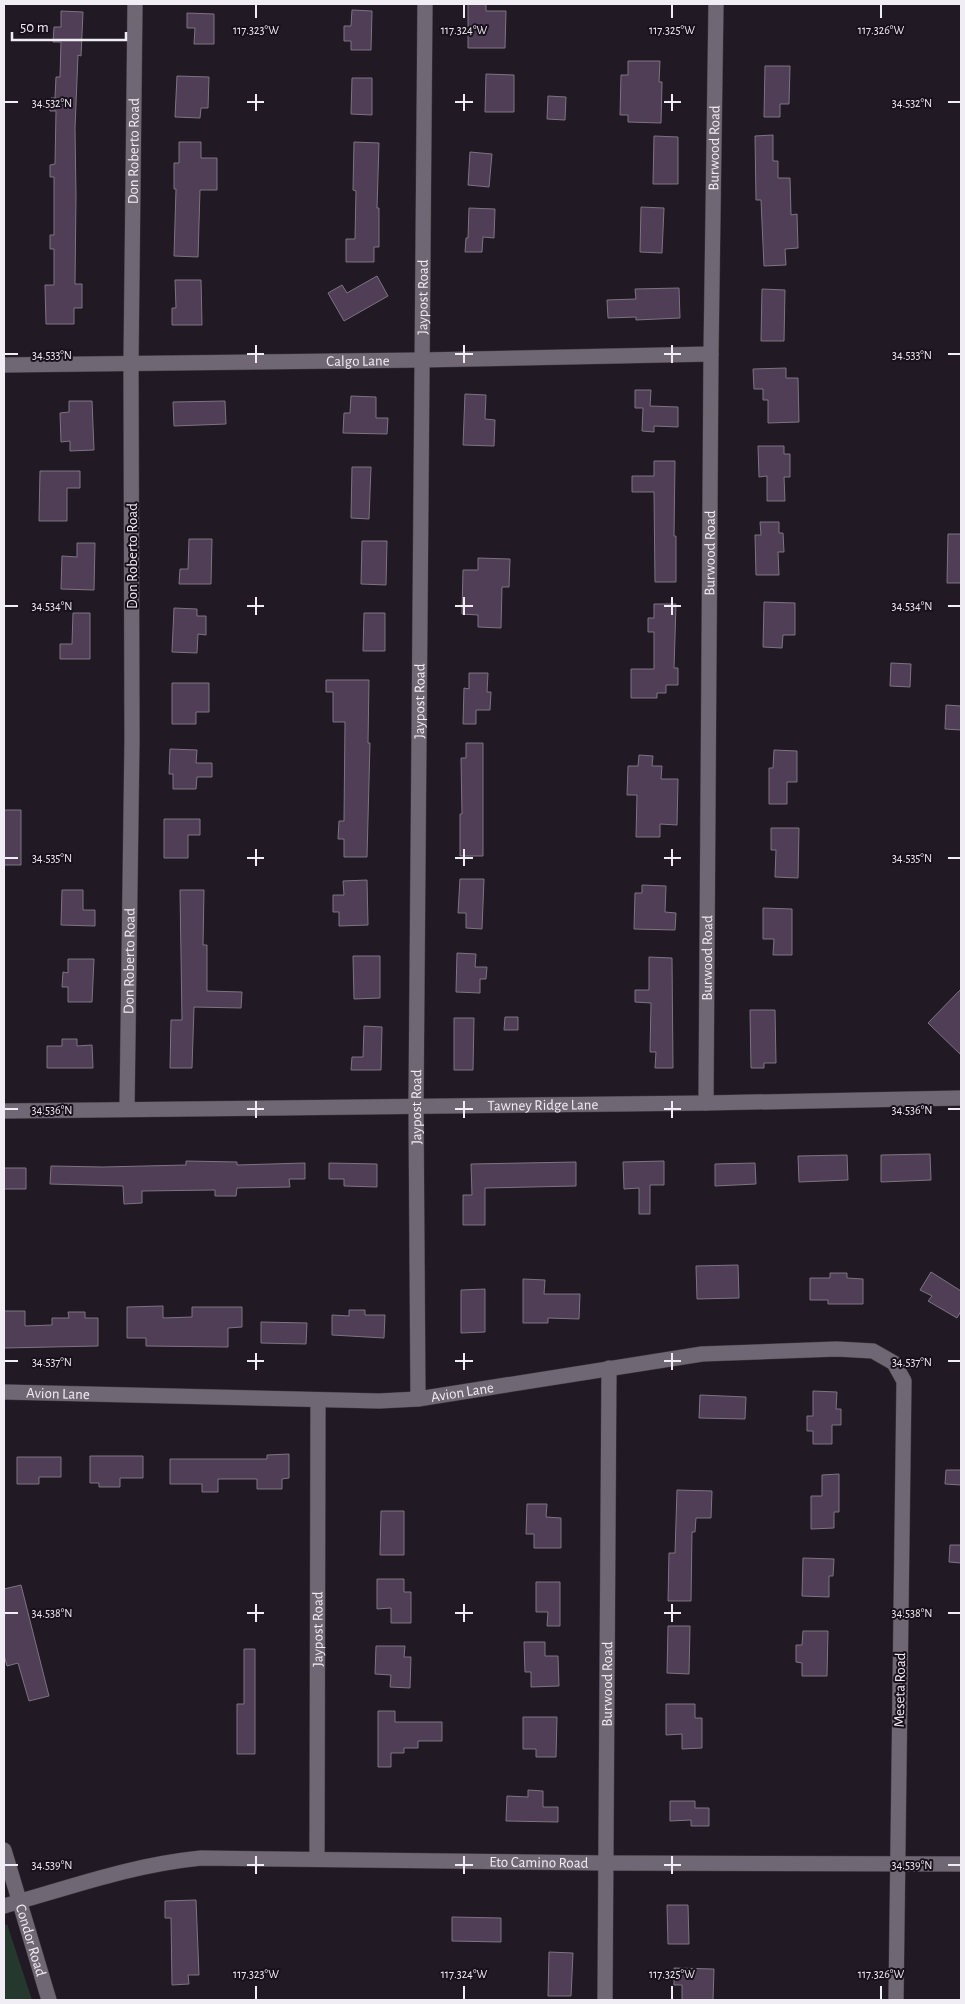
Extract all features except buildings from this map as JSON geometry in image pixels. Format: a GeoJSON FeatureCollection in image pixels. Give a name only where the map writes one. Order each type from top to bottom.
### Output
{"type":"FeatureCollection","features":[{"type":"Feature","properties":{"kind":"street","name":"Don Roberto Road"},"geometry":{"type":"LineString","coordinates":[[127,1109],[132,740],[131,363],[135,4]]}},
{"type":"Feature","properties":{"kind":"street","name":"Jaypost Road"},"geometry":{"type":"LineString","coordinates":[[418,1399],[416,1106],[425,4]]}},
{"type":"Feature","properties":{"kind":"street","name":"Burwood Road"},"geometry":{"type":"LineString","coordinates":[[706,1103],[711,354],[716,4]]}},
{"type":"Feature","properties":{"kind":"street","name":"Calgo Lane"},"geometry":{"type":"LineString","coordinates":[[4,365],[711,354]]}},
{"type":"Feature","properties":{"kind":"street","name":"Tawney Ridge Lane"},"geometry":{"type":"LineString","coordinates":[[4,1111],[706,1103],[961,1098]]}},
{"type":"Feature","properties":{"kind":"street","name":"Avion Lane"},"geometry":{"type":"LineString","coordinates":[[4,1392],[318,1400],[418,1399],[702,1354],[837,1349],[873,1351],[894,1363],[904,1381]]}},
{"type":"Feature","properties":{"kind":"street","name":"Burwood Road"},"geometry":{"type":"LineString","coordinates":[[605,2000],[609,1368]]}},
{"type":"Feature","properties":{"kind":"street","name":"Meseta Road"},"geometry":{"type":"LineString","coordinates":[[896,2000],[904,1381]]}},
{"type":"Feature","properties":{"kind":"street","name":"Jaypost Road"},"geometry":{"type":"LineString","coordinates":[[317,1858],[318,1400]]}},
{"type":"Feature","properties":{"kind":"street","name":"Condor Road"},"geometry":{"type":"LineString","coordinates":[[4,1850],[49,2000]]}},
{"type":"Feature","properties":{"kind":"street","name":"Eto Camino Road"},"geometry":{"type":"LineString","coordinates":[[4,1906],[122,1871],[163,1862],[201,1858],[605,1863],[961,1864]]}},
{"type":"Feature","properties":{"kind":"green space"},"geometry":{"type":"Polygon","coordinates":[[[7,1924],[32,2000],[4,2000],[4,1926],[7,1924]]]}}]}
